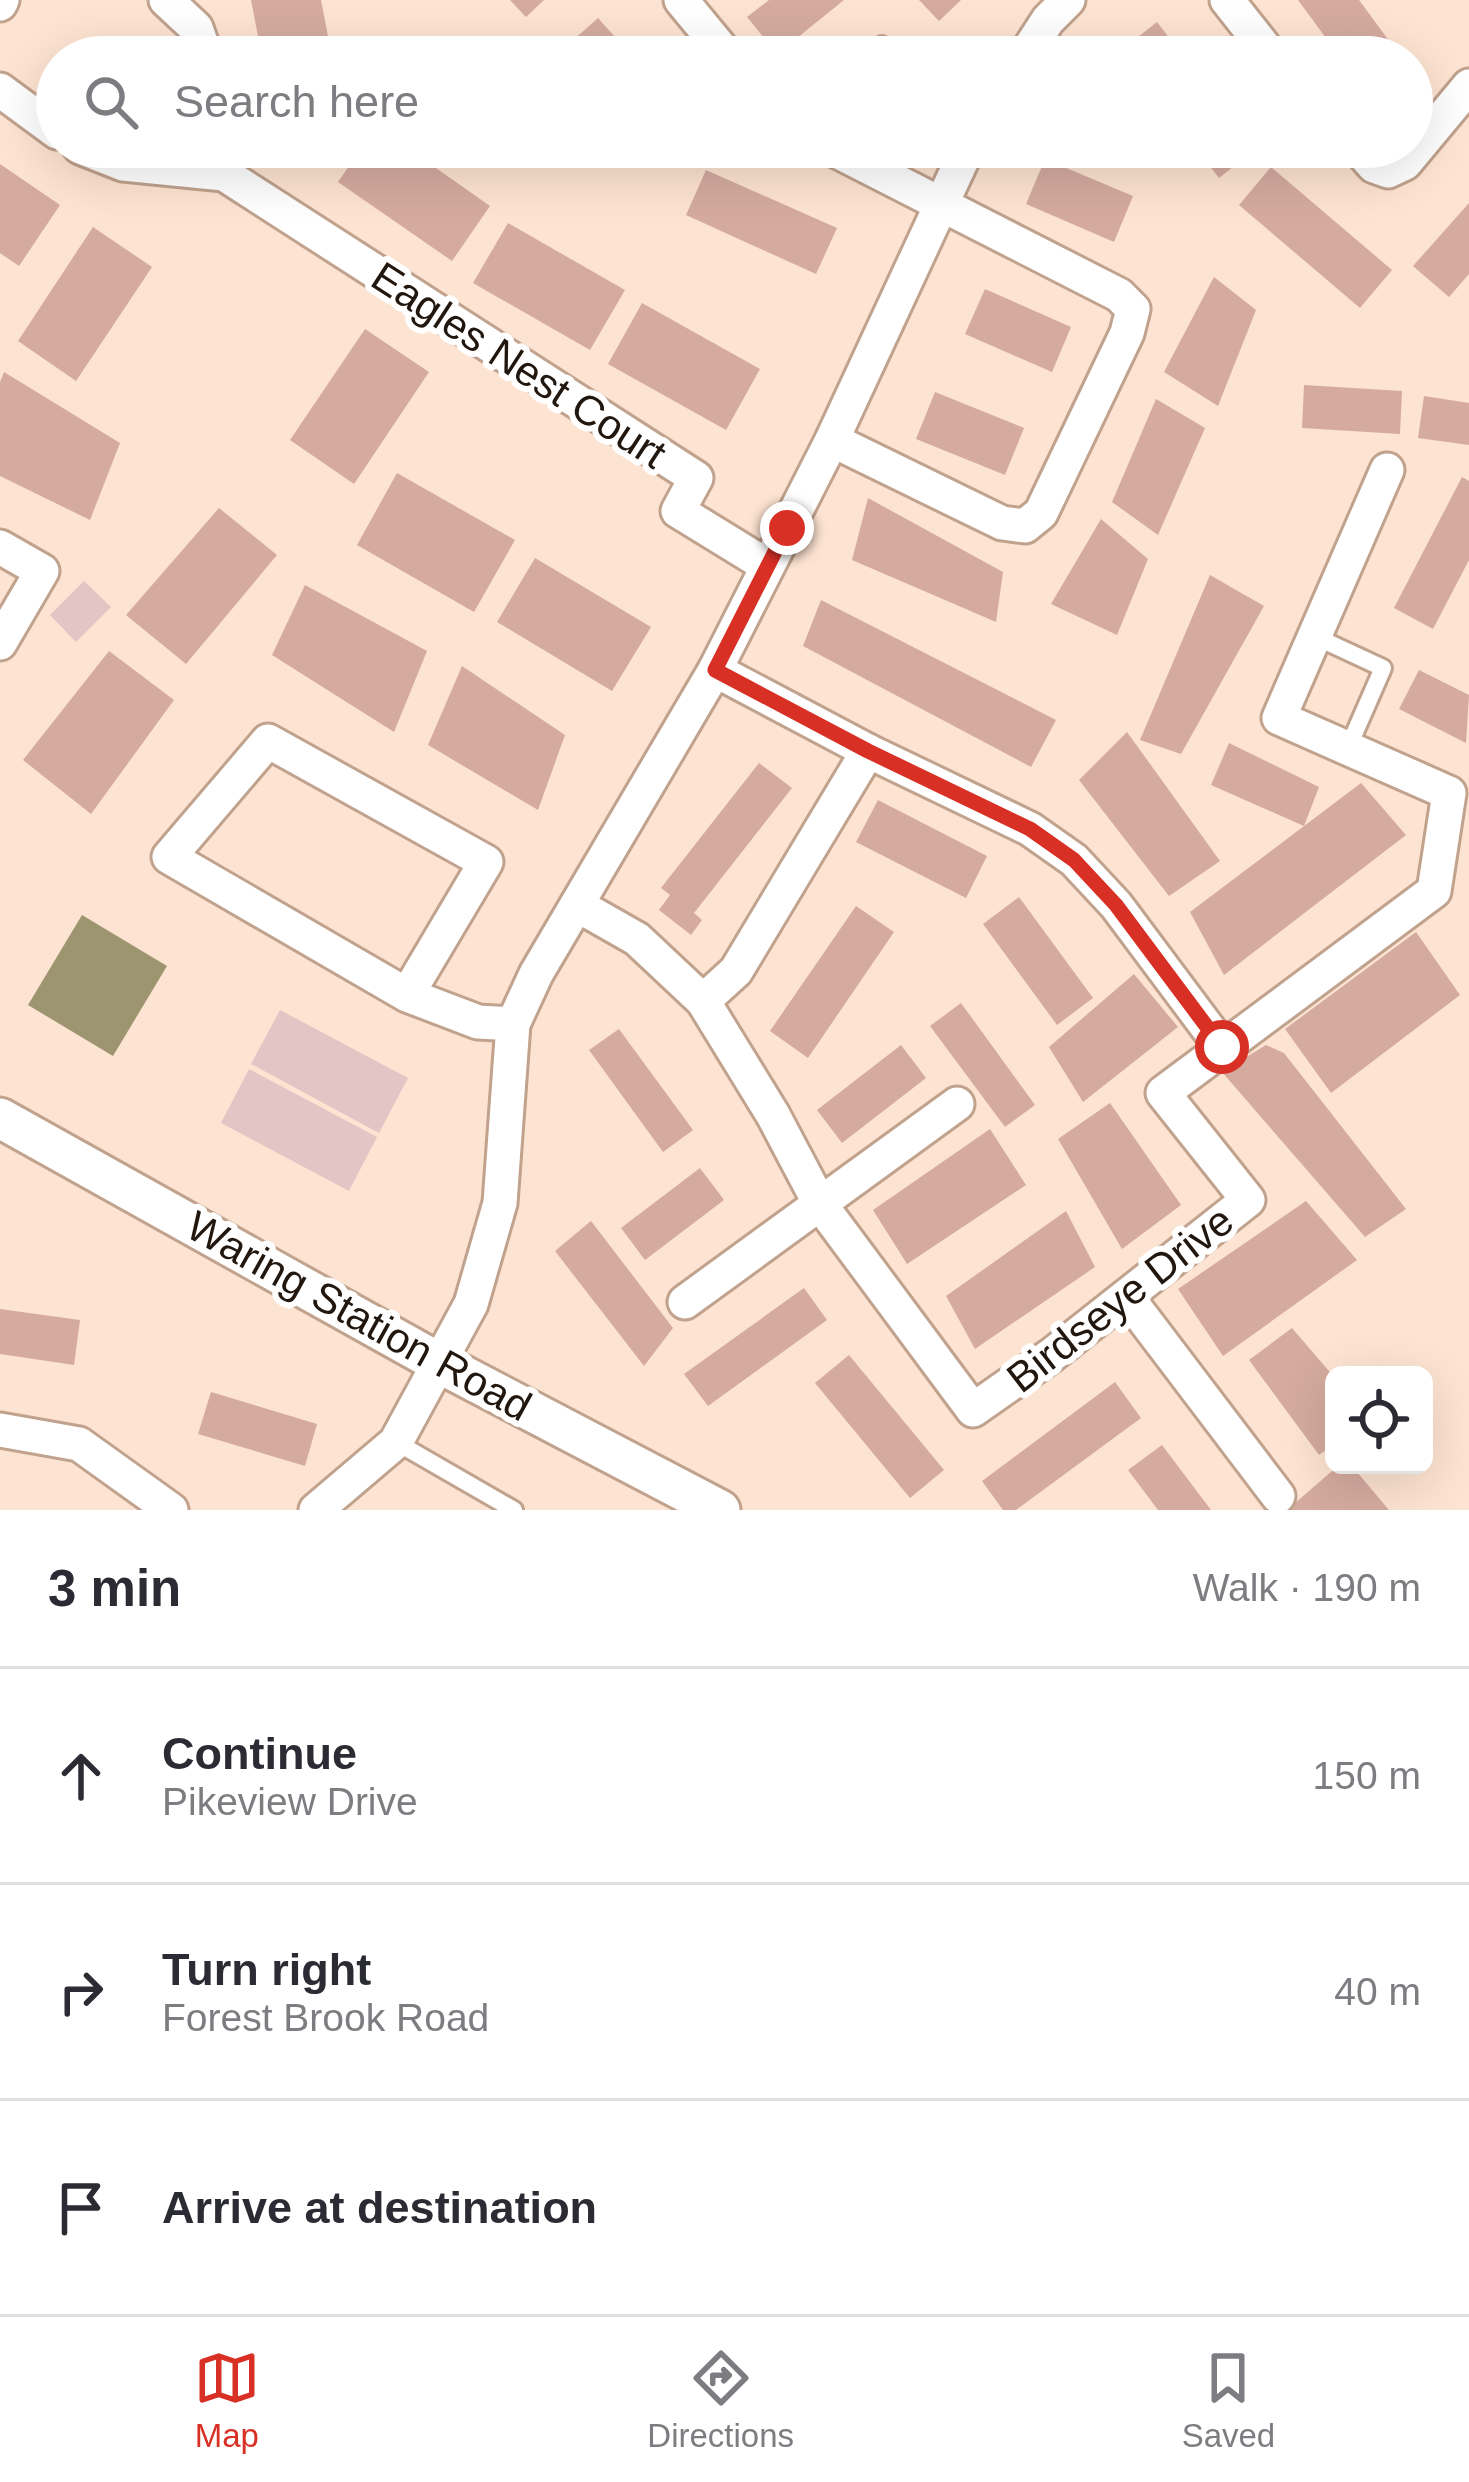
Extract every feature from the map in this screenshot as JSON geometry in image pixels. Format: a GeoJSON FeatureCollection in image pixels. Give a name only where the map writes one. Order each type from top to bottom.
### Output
{"type":"FeatureCollection","features":[{"type":"Feature","properties":{"kind":"street"},"geometry":{"type":"LineString","coordinates":[[166,0],[199,36]]}},
{"type":"Feature","properties":{"kind":"street"},"geometry":{"type":"LineString","coordinates":[[681,0],[711,36]]}},
{"type":"Feature","properties":{"kind":"street"},"geometry":{"type":"LineString","coordinates":[[1038,36],[1069,0]]}},
{"type":"Feature","properties":{"kind":"street"},"geometry":{"type":"LineString","coordinates":[[1228,0],[1256,36]]}},
{"type":"Feature","properties":{"kind":"street"},"geometry":{"type":"LineString","coordinates":[[1433,129],[1469,86]]}},
{"type":"Feature","properties":{"kind":"street"},"geometry":{"type":"LineString","coordinates":[[0,90],[36,117]]}},
{"type":"Feature","properties":{"kind":"street","name":"Eagles Nest Court"},"geometry":{"type":"LineString","coordinates":[[232,168],[696,478],[678,511],[766,565]]}},
{"type":"Feature","properties":{"kind":"street"},"geometry":{"type":"LineString","coordinates":[[832,440],[1002,523],[1025,526],[1041,513],[1117,353],[1132,309],[1119,296],[943,205],[889,168]]}},
{"type":"Feature","properties":{"kind":"street"},"geometry":{"type":"LineString","coordinates":[[316,1510],[396,1442],[471,1304],[500,1202],[513,1024],[536,974],[715,670],[832,440],[959,168]]}},
{"type":"Feature","properties":{"kind":"street","name":"Birdseye Drive"},"geometry":{"type":"LineString","coordinates":[[579,906],[637,939],[703,1001],[773,1115],[820,1204],[973,1410],[1127,1297],[1248,1200],[1162,1093],[1434,891],[1449,793],[1279,718],[1387,470]]}},
{"type":"Feature","properties":{"kind":"street"},"geometry":{"type":"LineString","coordinates":[[0,547],[42,571],[0,643]]}},
{"type":"Feature","properties":{"kind":"street"},"geometry":{"type":"LineString","coordinates":[[715,670],[1030,829],[1074,860],[1116,905],[1222,1047]]}},
{"type":"Feature","properties":{"kind":"street"},"geometry":{"type":"LineString","coordinates":[[407,995],[486,862],[268,741],[169,857],[407,995],[478,1022],[513,1024]]}},
{"type":"Feature","properties":{"kind":"street"},"geometry":{"type":"LineString","coordinates":[[703,1001],[736,971],[868,751]]}},
{"type":"Feature","properties":{"kind":"street"},"geometry":{"type":"LineString","coordinates":[[685,1302],[956,1104]]}},
{"type":"Feature","properties":{"kind":"street","name":"Waring Station Road"},"geometry":{"type":"LineString","coordinates":[[0,1118],[441,1364],[720,1510]]}},
{"type":"Feature","properties":{"kind":"street"},"geometry":{"type":"LineString","coordinates":[[1127,1297],[1278,1496]]}},
{"type":"Feature","properties":{"kind":"street"},"geometry":{"type":"LineString","coordinates":[[0,1430],[79,1444],[171,1510]]}},
{"type":"Feature","properties":{"kind":"lane"},"geometry":{"type":"LineString","coordinates":[[1314,636],[1383,668],[1348,748]]}},
{"type":"Feature","properties":{"kind":"lane"},"geometry":{"type":"LineString","coordinates":[[396,1442],[514,1510]]}},
{"type":"Feature","properties":{"kind":"shaded area"},"geometry":{"type":"Polygon","coordinates":[[[84,581],[111,607],[76,642],[50,615],[84,581]]]}},
{"type":"Feature","properties":{"kind":"shaded area"},"geometry":{"type":"Polygon","coordinates":[[[82,915],[167,966],[113,1056],[28,1005],[82,915]]]}},
{"type":"Feature","properties":{"kind":"shaded area"},"geometry":{"type":"Polygon","coordinates":[[[280,1010],[408,1078],[379,1133],[251,1064],[280,1010]]]}},
{"type":"Feature","properties":{"kind":"shaded area"},"geometry":{"type":"Polygon","coordinates":[[[249,1069],[377,1137],[349,1191],[221,1123],[249,1069]]]}},
{"type":"Feature","properties":{"kind":"building"},"geometry":{"type":"Polygon","coordinates":[[[251,0],[321,0],[328,36],[258,36],[251,0]]]}},
{"type":"Feature","properties":{"kind":"building"},"geometry":{"type":"Polygon","coordinates":[[[510,0],[544,0],[526,17],[510,0]]]}},
{"type":"Feature","properties":{"kind":"building"},"geometry":{"type":"Polygon","coordinates":[[[769,0],[844,0],[799,36],[762,36],[747,17],[769,0]]]}},
{"type":"Feature","properties":{"kind":"building"},"geometry":{"type":"Polygon","coordinates":[[[919,0],[961,0],[939,21],[919,0]]]}},
{"type":"Feature","properties":{"kind":"building"},"geometry":{"type":"Polygon","coordinates":[[[1298,0],[1359,0],[1386,36],[1325,36],[1298,0]]]}},
{"type":"Feature","properties":{"kind":"building"},"geometry":{"type":"Polygon","coordinates":[[[598,18],[614,36],[578,36],[598,18]]]}},
{"type":"Feature","properties":{"kind":"building"},"geometry":{"type":"Polygon","coordinates":[[[1157,22],[1168,36],[1139,36],[1157,22]]]}},
{"type":"Feature","properties":{"kind":"building"},"geometry":{"type":"Polygon","coordinates":[[[0,164],[60,205],[19,266],[0,253],[0,164]]]}},
{"type":"Feature","properties":{"kind":"building"},"geometry":{"type":"Polygon","coordinates":[[[348,168],[436,168],[490,206],[452,261],[338,182],[348,168]]]}},
{"type":"Feature","properties":{"kind":"building"},"geometry":{"type":"Polygon","coordinates":[[[1041,168],[1066,168],[1133,196],[1114,242],[1026,204],[1041,168]]]}},
{"type":"Feature","properties":{"kind":"building"},"geometry":{"type":"Polygon","coordinates":[[[1211,168],[1232,168],[1219,178],[1211,168]]]}},
{"type":"Feature","properties":{"kind":"building"},"geometry":{"type":"Polygon","coordinates":[[[1272,168],[1392,270],[1360,308],[1239,205],[1272,168]]]}},
{"type":"Feature","properties":{"kind":"building"},"geometry":{"type":"Polygon","coordinates":[[[706,170],[837,228],[816,274],[686,215],[706,170]]]}},
{"type":"Feature","properties":{"kind":"building"},"geometry":{"type":"Polygon","coordinates":[[[1469,203],[1469,274],[1449,297],[1413,266],[1469,203]]]}},
{"type":"Feature","properties":{"kind":"building"},"geometry":{"type":"Polygon","coordinates":[[[508,223],[625,290],[590,350],[473,283],[508,223]]]}},
{"type":"Feature","properties":{"kind":"building"},"geometry":{"type":"Polygon","coordinates":[[[93,227],[152,267],[76,381],[18,341],[93,227]]]}},
{"type":"Feature","properties":{"kind":"building"},"geometry":{"type":"Polygon","coordinates":[[[1214,277],[1256,310],[1218,406],[1164,372],[1214,277]]]}},
{"type":"Feature","properties":{"kind":"building"},"geometry":{"type":"Polygon","coordinates":[[[985,289],[1071,327],[1052,372],[965,334],[985,289]]]}},
{"type":"Feature","properties":{"kind":"building"},"geometry":{"type":"Polygon","coordinates":[[[642,303],[760,369],[726,430],[608,364],[642,303]]]}},
{"type":"Feature","properties":{"kind":"building"},"geometry":{"type":"Polygon","coordinates":[[[365,329],[429,372],[354,484],[290,440],[365,329]]]}},
{"type":"Feature","properties":{"kind":"building"},"geometry":{"type":"Polygon","coordinates":[[[4,372],[120,443],[90,520],[0,476],[0,382],[4,372]]]}},
{"type":"Feature","properties":{"kind":"building"},"geometry":{"type":"Polygon","coordinates":[[[1304,385],[1402,391],[1400,434],[1302,428],[1304,385]]]}},
{"type":"Feature","properties":{"kind":"building"},"geometry":{"type":"Polygon","coordinates":[[[935,392],[1024,428],[1005,475],[916,439],[935,392]]]}},
{"type":"Feature","properties":{"kind":"building"},"geometry":{"type":"Polygon","coordinates":[[[1424,396],[1469,403],[1469,445],[1418,438],[1424,396]]]}},
{"type":"Feature","properties":{"kind":"building"},"geometry":{"type":"Polygon","coordinates":[[[1156,399],[1205,428],[1158,535],[1112,502],[1156,399]]]}},
{"type":"Feature","properties":{"kind":"building"},"geometry":{"type":"Polygon","coordinates":[[[397,473],[515,540],[474,612],[357,545],[397,473]]]}},
{"type":"Feature","properties":{"kind":"building"},"geometry":{"type":"Polygon","coordinates":[[[1462,477],[1469,481],[1469,560],[1433,629],[1394,608],[1462,477]]]}},
{"type":"Feature","properties":{"kind":"building"},"geometry":{"type":"Polygon","coordinates":[[[868,498],[1003,572],[996,622],[852,560],[868,498]]]}},
{"type":"Feature","properties":{"kind":"building"},"geometry":{"type":"Polygon","coordinates":[[[219,508],[277,555],[186,664],[126,615],[219,508]]]}},
{"type":"Feature","properties":{"kind":"building"},"geometry":{"type":"Polygon","coordinates":[[[1101,519],[1148,559],[1117,635],[1051,604],[1101,519]]]}},
{"type":"Feature","properties":{"kind":"building"},"geometry":{"type":"Polygon","coordinates":[[[535,558],[651,627],[612,691],[497,622],[535,558]]]}},
{"type":"Feature","properties":{"kind":"building"},"geometry":{"type":"Polygon","coordinates":[[[1210,575],[1264,606],[1181,754],[1140,740],[1210,575]]]}},
{"type":"Feature","properties":{"kind":"building"},"geometry":{"type":"Polygon","coordinates":[[[305,585],[427,651],[394,732],[272,655],[305,585]]]}},
{"type":"Feature","properties":{"kind":"building"},"geometry":{"type":"Polygon","coordinates":[[[821,600],[1056,720],[1031,767],[803,646],[821,600]]]}},
{"type":"Feature","properties":{"kind":"building"},"geometry":{"type":"Polygon","coordinates":[[[109,651],[174,700],[91,814],[23,760],[109,651]]]}},
{"type":"Feature","properties":{"kind":"building"},"geometry":{"type":"Polygon","coordinates":[[[462,666],[565,735],[538,810],[428,745],[462,666]]]}},
{"type":"Feature","properties":{"kind":"building"},"geometry":{"type":"Polygon","coordinates":[[[1419,670],[1469,695],[1466,743],[1399,709],[1419,670]]]}},
{"type":"Feature","properties":{"kind":"building"},"geometry":{"type":"Polygon","coordinates":[[[1127,732],[1220,861],[1169,896],[1079,780],[1127,732]]]}},
{"type":"Feature","properties":{"kind":"building"},"geometry":{"type":"Polygon","coordinates":[[[1229,743],[1319,787],[1304,826],[1211,785],[1229,743]]]}},
{"type":"Feature","properties":{"kind":"building"},"geometry":{"type":"Polygon","coordinates":[[[759,763],[792,788],[694,913],[702,920],[691,935],[659,910],[670,895],[661,888],[759,763]]]}},
{"type":"Feature","properties":{"kind":"building"},"geometry":{"type":"Polygon","coordinates":[[[1361,783],[1406,835],[1224,975],[1190,912],[1361,783]]]}},
{"type":"Feature","properties":{"kind":"building"},"geometry":{"type":"Polygon","coordinates":[[[878,800],[987,856],[966,898],[856,842],[878,800]]]}},
{"type":"Feature","properties":{"kind":"building"},"geometry":{"type":"Polygon","coordinates":[[[1019,897],[1093,998],[1057,1025],[983,924],[1019,897]]]}},
{"type":"Feature","properties":{"kind":"building"},"geometry":{"type":"Polygon","coordinates":[[[856,906],[894,932],[808,1058],[770,1031],[856,906]]]}},
{"type":"Feature","properties":{"kind":"building"},"geometry":{"type":"Polygon","coordinates":[[[1416,932],[1460,995],[1331,1093],[1285,1029],[1416,932]]]}},
{"type":"Feature","properties":{"kind":"building"},"geometry":{"type":"Polygon","coordinates":[[[1134,974],[1178,1027],[1083,1102],[1049,1047],[1134,974]]]}},
{"type":"Feature","properties":{"kind":"building"},"geometry":{"type":"Polygon","coordinates":[[[961,1003],[1035,1105],[1005,1127],[930,1026],[961,1003]]]}},
{"type":"Feature","properties":{"kind":"building"},"geometry":{"type":"Polygon","coordinates":[[[619,1029],[693,1130],[663,1152],[589,1050],[619,1029]]]}},
{"type":"Feature","properties":{"kind":"building"},"geometry":{"type":"Polygon","coordinates":[[[901,1045],[926,1078],[842,1143],[817,1110],[901,1045]]]}},
{"type":"Feature","properties":{"kind":"building"},"geometry":{"type":"Polygon","coordinates":[[[1266,1045],[1284,1053],[1406,1209],[1365,1237],[1222,1072],[1266,1045]]]}},
{"type":"Feature","properties":{"kind":"building"},"geometry":{"type":"Polygon","coordinates":[[[1110,1103],[1181,1205],[1122,1249],[1058,1139],[1110,1103]]]}},
{"type":"Feature","properties":{"kind":"building"},"geometry":{"type":"Polygon","coordinates":[[[990,1129],[1026,1185],[907,1264],[873,1210],[990,1129]]]}},
{"type":"Feature","properties":{"kind":"building"},"geometry":{"type":"Polygon","coordinates":[[[700,1168],[724,1200],[645,1260],[621,1228],[700,1168]]]}},
{"type":"Feature","properties":{"kind":"building"},"geometry":{"type":"Polygon","coordinates":[[[1306,1201],[1357,1260],[1223,1356],[1178,1289],[1306,1201]]]}},
{"type":"Feature","properties":{"kind":"building"},"geometry":{"type":"Polygon","coordinates":[[[1066,1211],[1095,1267],[975,1349],[946,1296],[1066,1211]]]}},
{"type":"Feature","properties":{"kind":"building"},"geometry":{"type":"Polygon","coordinates":[[[591,1221],[673,1328],[644,1366],[555,1251],[591,1221]]]}},
{"type":"Feature","properties":{"kind":"building"},"geometry":{"type":"Polygon","coordinates":[[[804,1288],[827,1320],[708,1406],[684,1374],[804,1288]]]}},
{"type":"Feature","properties":{"kind":"building"},"geometry":{"type":"Polygon","coordinates":[[[0,1309],[80,1320],[74,1365],[0,1354],[0,1309]]]}},
{"type":"Feature","properties":{"kind":"building"},"geometry":{"type":"Polygon","coordinates":[[[1292,1328],[1325,1366],[1325,1451],[1319,1455],[1249,1360],[1292,1328]]]}},
{"type":"Feature","properties":{"kind":"building"},"geometry":{"type":"Polygon","coordinates":[[[849,1355],[944,1470],[910,1498],[815,1383],[849,1355]]]}},
{"type":"Feature","properties":{"kind":"building"},"geometry":{"type":"Polygon","coordinates":[[[1115,1382],[1141,1418],[1016,1510],[1003,1510],[982,1481],[1115,1382]]]}},
{"type":"Feature","properties":{"kind":"building"},"geometry":{"type":"Polygon","coordinates":[[[211,1392],[317,1424],[305,1466],[198,1434],[211,1392]]]}},
{"type":"Feature","properties":{"kind":"building"},"geometry":{"type":"Polygon","coordinates":[[[1162,1445],[1211,1510],[1158,1510],[1128,1470],[1162,1445]]]}},
{"type":"Feature","properties":{"kind":"building"},"geometry":{"type":"Polygon","coordinates":[[[1329,1474],[1359,1474],[1389,1510],[1287,1510],[1329,1474]]]}},
{"type":"Feature","properties":{"kind":"route"},"geometry":{"type":"LineString","coordinates":[[787,528],[715,670],[1030,829],[1074,860],[1116,905],[1222,1047]]}}]}
